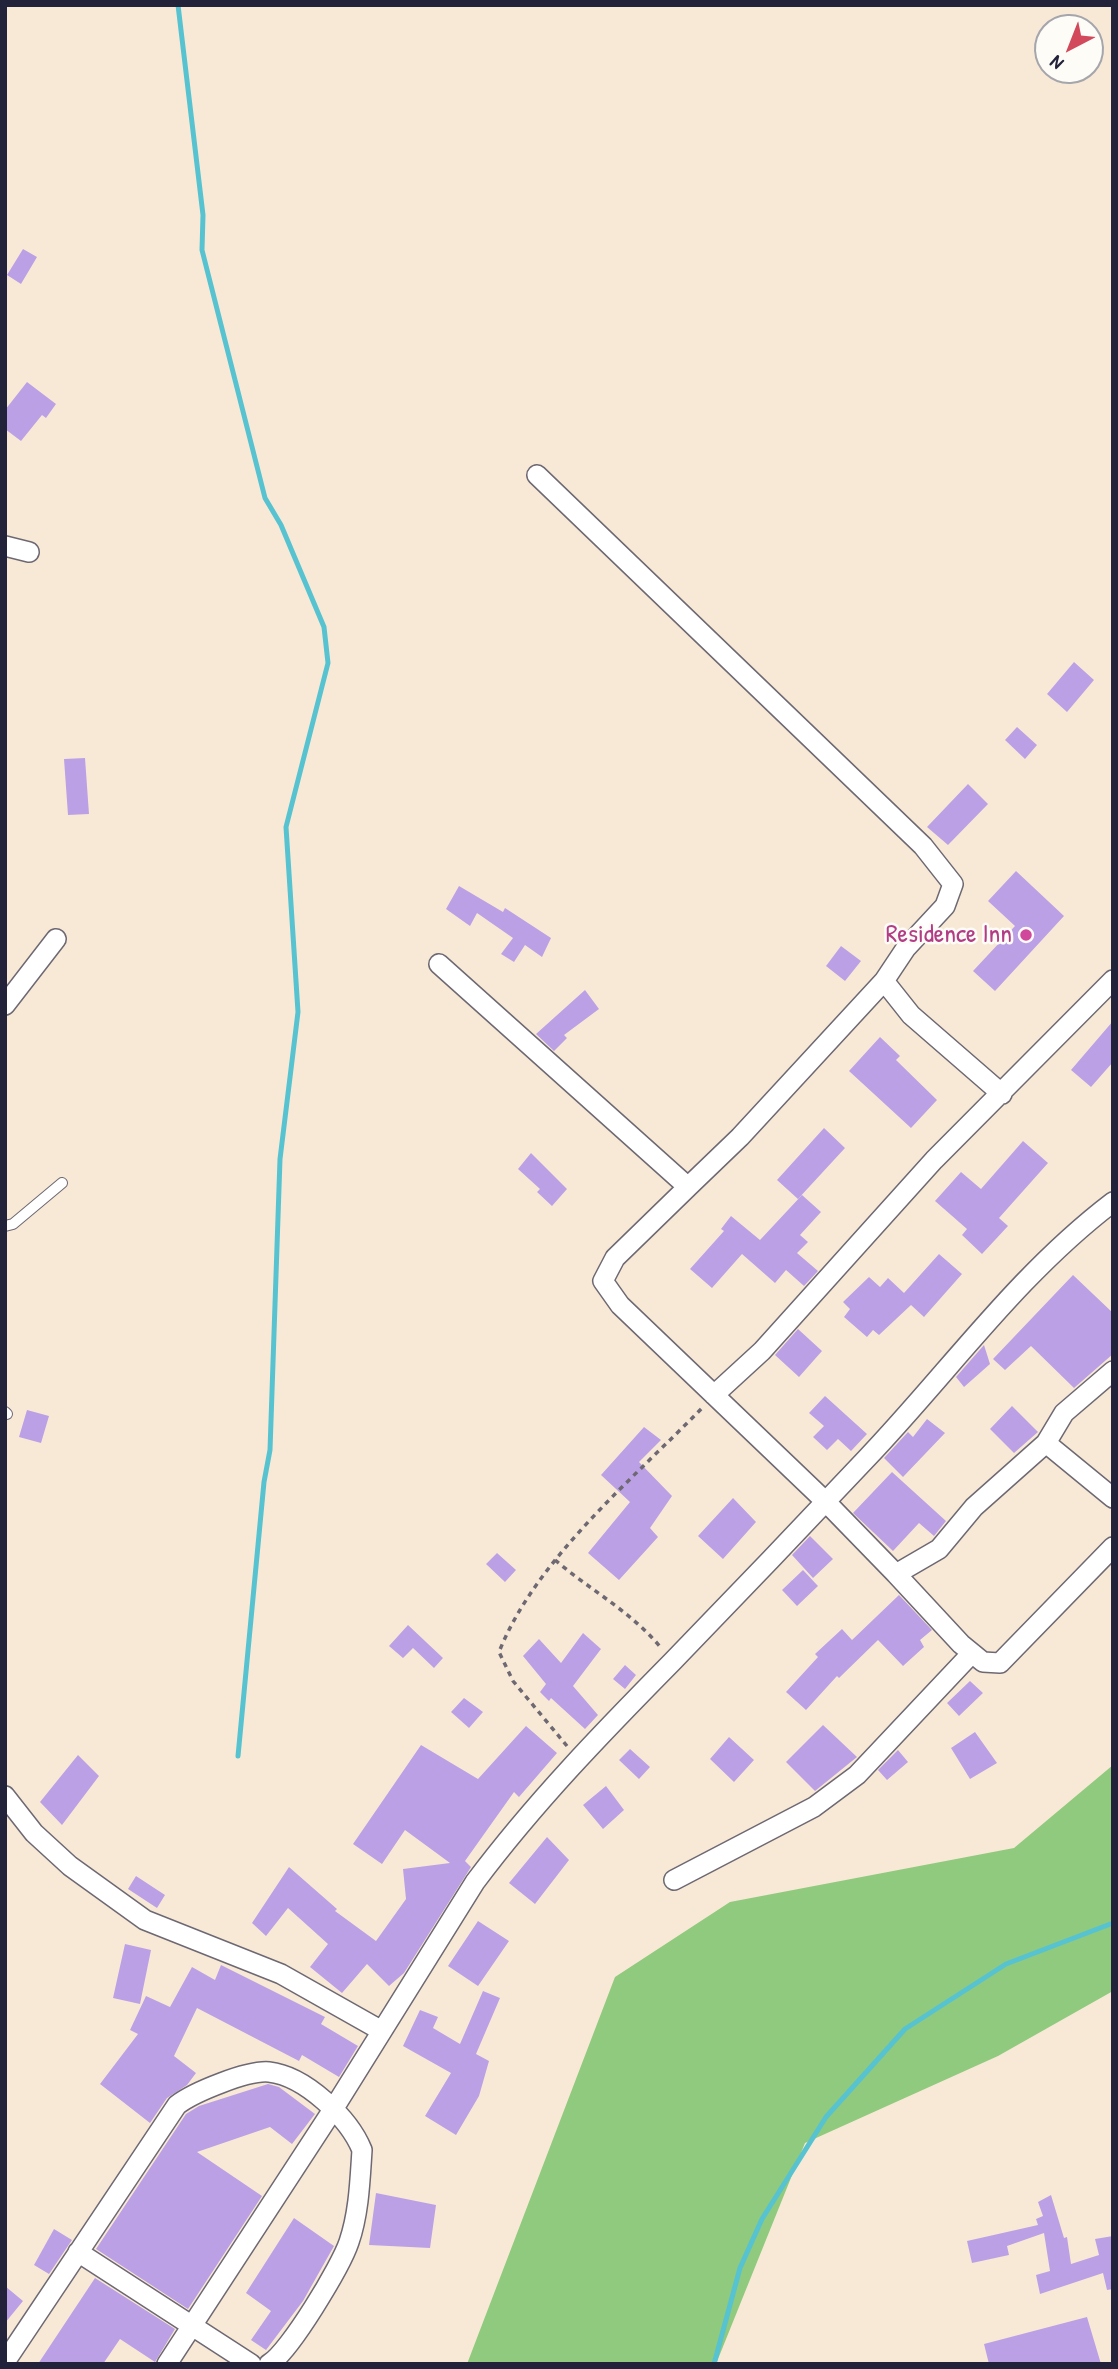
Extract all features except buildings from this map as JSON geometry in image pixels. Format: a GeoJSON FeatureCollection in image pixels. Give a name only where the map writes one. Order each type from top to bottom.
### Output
{"type":"FeatureCollection","features":[{"type":"Feature","properties":{"kind":"street"},"geometry":{"type":"LineString","coordinates":[[537,475],[923,846],[953,884],[945,906],[906,948],[884,981],[740,1138],[615,1258],[603,1281],[620,1305],[826,1502],[983,1662],[1000,1663],[1113,1547]]}},
{"type":"Feature","properties":{"kind":"street"},"geometry":{"type":"LineString","coordinates":[[5,546],[29,552]]}},
{"type":"Feature","properties":{"kind":"street"},"geometry":{"type":"LineString","coordinates":[[5,1005],[55,939]]}},
{"type":"Feature","properties":{"kind":"street"},"geometry":{"type":"LineString","coordinates":[[439,964],[688,1187]]}},
{"type":"Feature","properties":{"kind":"street"},"geometry":{"type":"LineString","coordinates":[[714,1395],[762,1352],[934,1160],[1113,980]]}},
{"type":"Feature","properties":{"kind":"street"},"geometry":{"type":"LineString","coordinates":[[884,981],[911,1015],[1002,1094]]}},
{"type":"Feature","properties":{"kind":"street"},"geometry":{"type":"LineString","coordinates":[[167,2364],[334,2108],[475,1882],[576,1759],[826,1502],[1021,1283],[1072,1234],[1113,1202]]}},
{"type":"Feature","properties":{"kind":"street"},"geometry":{"type":"LineString","coordinates":[[896,1574],[939,1549],[974,1507],[1046,1443],[1064,1413],[1113,1371]]}},
{"type":"Feature","properties":{"kind":"street"},"geometry":{"type":"LineString","coordinates":[[1046,1443],[1113,1497]]}},
{"type":"Feature","properties":{"kind":"street"},"geometry":{"type":"LineString","coordinates":[[674,1880],[814,1807],[857,1775],[972,1653]]}},
{"type":"Feature","properties":{"kind":"street"},"geometry":{"type":"LineString","coordinates":[[5,1796],[34,1833],[70,1866],[135,1913],[281,1974],[382,2031]]}},
{"type":"Feature","properties":{"kind":"street"},"geometry":{"type":"LineString","coordinates":[[5,2362],[169,2113],[187,2097],[269,2072],[284,2076],[334,2108],[362,2150],[349,2242],[291,2341],[269,2364]]}},
{"type":"Feature","properties":{"kind":"street"},"geometry":{"type":"LineString","coordinates":[[78,2252],[251,2364]]}},
{"type":"Feature","properties":{"kind":"lane"},"geometry":{"type":"LineString","coordinates":[[5,1226],[13,1224],[62,1183]]}},
{"type":"Feature","properties":{"kind":"path"},"geometry":{"type":"LineString","coordinates":[[576,1759],[513,1681],[499,1652],[521,1607],[555,1560],[714,1395]]}},
{"type":"Feature","properties":{"kind":"path"},"geometry":{"type":"LineString","coordinates":[[555,1560],[586,1586],[615,1603],[650,1634],[672,1662]]}},
{"type":"Feature","properties":{"kind":"green space"},"geometry":{"type":"Polygon","coordinates":[[[1113,1765],[1113,1991],[998,2056],[805,2143],[716,2364],[467,2364],[615,1977],[730,1902],[1014,1848],[1113,1765]]]}},
{"type":"Feature","properties":{"kind":"waterway"},"geometry":{"type":"LineString","coordinates":[[178,5],[203,215],[202,250],[265,498],[281,525],[324,627],[328,663],[286,827],[298,1012],[280,1159],[270,1450],[264,1482],[238,1756]]}},
{"type":"Feature","properties":{"kind":"waterway"},"geometry":{"type":"LineString","coordinates":[[714,2364],[740,2268],[762,2219],[826,2117],[905,2029],[1006,1964],[1113,1923]]}},
{"type":"Feature","properties":{"kind":"place","name":"Residence Inn"},"geometry":{"type":"Point","coordinates":[1026,935]}}]}
